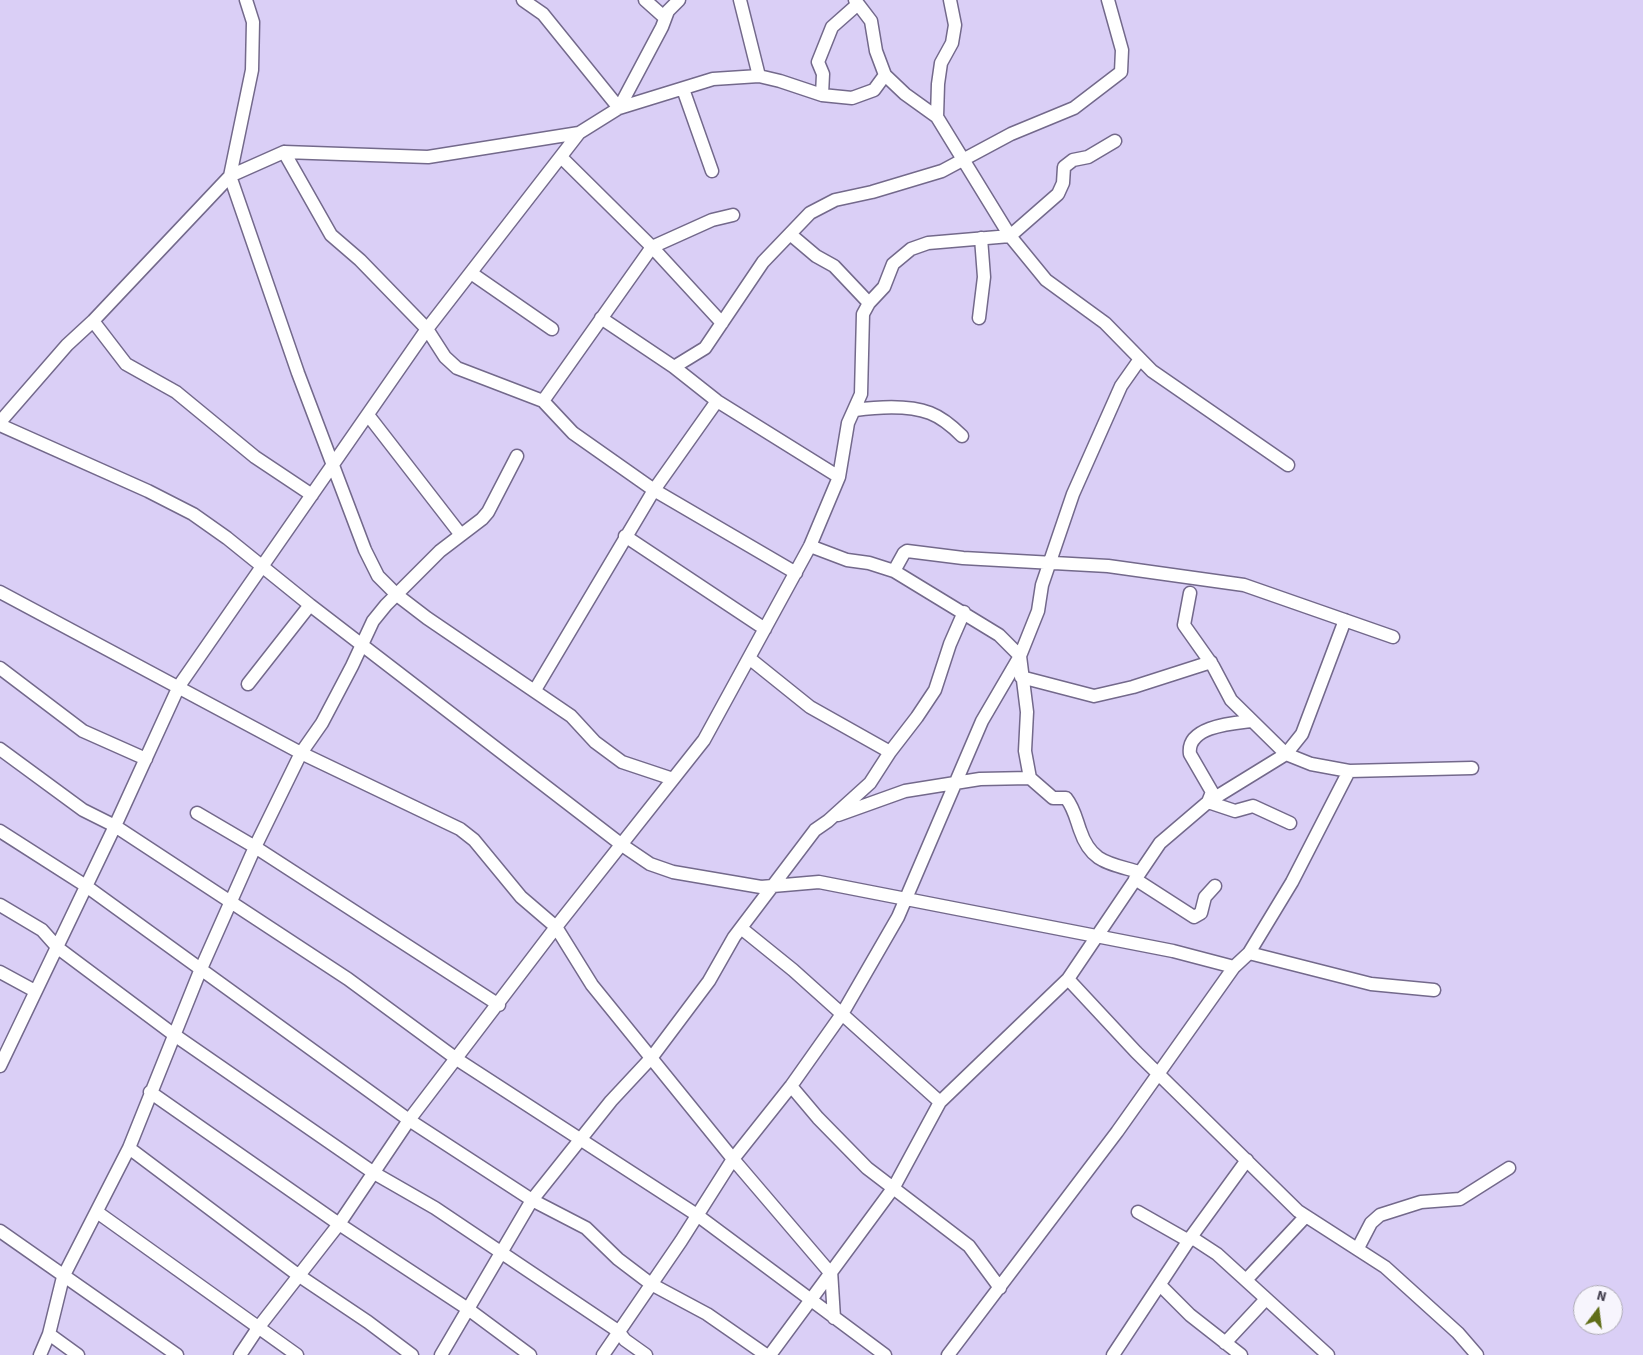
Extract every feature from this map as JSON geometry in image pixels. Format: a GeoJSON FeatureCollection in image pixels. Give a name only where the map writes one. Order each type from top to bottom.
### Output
{"type":"FeatureCollection","features":[{"type":"Feature","properties":{"kind":"street"},"geometry":{"type":"LineString","coordinates":[[246,0],[253,22],[252,70],[230,176],[298,373],[378,576],[397,595],[571,716],[595,742],[622,762],[673,779]]}},
{"type":"Feature","properties":{"kind":"street"},"geometry":{"type":"LineString","coordinates":[[523,0],[543,14],[619,108]]}},
{"type":"Feature","properties":{"kind":"street"},"geometry":{"type":"LineString","coordinates":[[645,0],[664,17]]}},
{"type":"Feature","properties":{"kind":"street"},"geometry":{"type":"LineString","coordinates":[[619,108],[662,27],[664,17],[679,0]]}},
{"type":"Feature","properties":{"kind":"street"},"geometry":{"type":"LineString","coordinates":[[740,0],[759,76]]}},
{"type":"Feature","properties":{"kind":"street"},"geometry":{"type":"LineString","coordinates":[[937,117],[938,84],[942,63],[952,43],[956,25],[950,0]]}},
{"type":"Feature","properties":{"kind":"street"},"geometry":{"type":"LineString","coordinates":[[674,367],[705,348],[763,262],[810,213],[835,200],[916,180],[964,161],[1011,134],[1074,108],[1122,72],[1122,50],[1108,0]]}},
{"type":"Feature","properties":{"kind":"street"},"geometry":{"type":"LineString","coordinates":[[822,95],[823,74],[818,62],[832,27],[856,2],[871,21],[876,51],[885,75],[905,94],[937,117],[1010,236],[1046,280],[1105,324],[1152,371],[1288,465]]}},
{"type":"Feature","properties":{"kind":"street"},"geometry":{"type":"LineString","coordinates":[[0,1066],[35,991],[58,948],[178,686],[427,329],[579,133],[619,108],[713,79],[759,76],[822,95],[852,98],[874,90],[885,75]]}},
{"type":"Feature","properties":{"kind":"street"},"geometry":{"type":"LineString","coordinates":[[683,88],[712,171]]}},
{"type":"Feature","properties":{"kind":"street"},"geometry":{"type":"LineString","coordinates":[[579,133],[428,157],[284,152],[230,176],[93,321],[67,345],[0,423],[148,491],[193,514],[263,566],[310,605],[622,845],[650,864],[673,872],[761,886],[819,882],[1173,951],[1234,967]]}},
{"type":"Feature","properties":{"kind":"street"},"geometry":{"type":"LineString","coordinates":[[240,1355],[298,1275],[339,1224],[410,1120],[458,1060],[556,927],[704,740],[796,574],[839,477],[848,424],[861,394],[863,314],[869,303],[884,287],[892,264],[911,249],[928,243],[1010,236],[1058,194],[1063,183],[1064,167],[1073,160],[1088,157],[1115,141]]}},
{"type":"Feature","properties":{"kind":"street"},"geometry":{"type":"LineString","coordinates":[[284,152],[331,235],[360,260],[427,329],[445,358],[457,368],[543,401],[573,432],[654,490],[796,574]]}},
{"type":"Feature","properties":{"kind":"street"},"geometry":{"type":"LineString","coordinates":[[562,157],[652,247],[722,323]]}},
{"type":"Feature","properties":{"kind":"street"},"geometry":{"type":"LineString","coordinates":[[543,401],[652,247],[675,239],[694,227],[733,215]]}},
{"type":"Feature","properties":{"kind":"street"},"geometry":{"type":"LineString","coordinates":[[790,234],[816,256],[834,266],[869,303]]}},
{"type":"Feature","properties":{"kind":"street"},"geometry":{"type":"LineString","coordinates":[[980,318],[984,277],[981,238]]}},
{"type":"Feature","properties":{"kind":"street"},"geometry":{"type":"LineString","coordinates":[[471,273],[552,329]]}},
{"type":"Feature","properties":{"kind":"street"},"geometry":{"type":"LineString","coordinates":[[601,318],[674,367],[717,401],[839,477]]}},
{"type":"Feature","properties":{"kind":"street"},"geometry":{"type":"LineString","coordinates":[[93,321],[126,364],[176,392],[255,457],[312,495]]}},
{"type":"Feature","properties":{"kind":"street"},"geometry":{"type":"LineString","coordinates":[[603,1355],[733,1159],[792,1086],[842,1014],[889,934],[906,899],[982,721],[1020,656],[1038,611],[1042,585],[1073,494],[1121,386],[1140,359]]}},
{"type":"Feature","properties":{"kind":"street"},"geometry":{"type":"LineString","coordinates":[[535,690],[654,490],[717,401]]}},
{"type":"Feature","properties":{"kind":"street"},"geometry":{"type":"LineString","coordinates":[[855,410],[878,407],[929,413],[946,422],[962,436]]}},
{"type":"Feature","properties":{"kind":"street"},"geometry":{"type":"LineString","coordinates":[[368,415],[461,535]]}},
{"type":"Feature","properties":{"kind":"street"},"geometry":{"type":"LineString","coordinates":[[40,1355],[49,1334],[63,1277],[129,1148],[173,1034],[200,971],[255,847],[301,753],[322,723],[373,621],[386,605],[440,551],[488,512],[517,456]]}},
{"type":"Feature","properties":{"kind":"street"},"geometry":{"type":"LineString","coordinates":[[626,536],[765,629]]}},
{"type":"Feature","properties":{"kind":"street"},"geometry":{"type":"LineString","coordinates":[[810,546],[847,560],[869,563],[894,571],[999,635],[1020,656],[1021,677],[1027,712],[1025,751],[1030,778],[1053,798],[1066,798],[1072,805],[1084,842],[1094,856],[1137,876],[1194,917],[1201,913],[1205,897],[1215,886]]}},
{"type":"Feature","properties":{"kind":"street"},"geometry":{"type":"LineString","coordinates":[[894,571],[904,553],[908,551],[963,558],[1108,566],[1244,585],[1393,637]]}},
{"type":"Feature","properties":{"kind":"street"},"geometry":{"type":"LineString","coordinates":[[0,592],[301,753],[460,829],[474,840],[521,897],[556,927],[592,985],[733,1159],[827,1269],[831,1270]]}},
{"type":"Feature","properties":{"kind":"street"},"geometry":{"type":"LineString","coordinates":[[1190,593],[1184,626],[1211,662],[1231,700],[1286,754],[1311,764],[1349,770],[1472,768]]}},
{"type":"Feature","properties":{"kind":"street"},"geometry":{"type":"LineString","coordinates":[[248,684],[310,605]]}},
{"type":"Feature","properties":{"kind":"street"},"geometry":{"type":"LineString","coordinates":[[441,1355],[532,1200],[581,1139],[652,1057],[709,981],[741,928],[815,830],[870,783],[890,752],[917,717],[935,690],[950,644],[964,612]]}},
{"type":"Feature","properties":{"kind":"street"},"geometry":{"type":"LineString","coordinates":[[770,1355],[894,1187],[940,1102],[1068,979],[1098,937],[1137,876],[1171,832],[1208,802],[1286,754],[1302,734],[1345,620]]}},
{"type":"Feature","properties":{"kind":"street"},"geometry":{"type":"LineString","coordinates":[[749,658],[810,707],[890,752]]}},
{"type":"Feature","properties":{"kind":"street"},"geometry":{"type":"LineString","coordinates":[[1021,677],[1094,696],[1133,688],[1211,662]]}},
{"type":"Feature","properties":{"kind":"street"},"geometry":{"type":"LineString","coordinates":[[0,668],[83,732],[146,759]]}},
{"type":"Feature","properties":{"kind":"street"},"geometry":{"type":"LineString","coordinates":[[1208,802],[1212,792],[1190,754],[1189,748],[1193,740],[1217,724],[1251,721]]}},
{"type":"Feature","properties":{"kind":"street"},"geometry":{"type":"LineString","coordinates":[[0,749],[83,810],[115,826],[232,902],[348,979],[458,1060],[697,1215],[885,1355]]}},
{"type":"Feature","properties":{"kind":"street"},"geometry":{"type":"LineString","coordinates":[[948,1355],[1000,1288],[1234,967],[1249,952],[1292,882],[1349,770]]}},
{"type":"Feature","properties":{"kind":"street"},"geometry":{"type":"LineString","coordinates":[[833,816],[905,791],[980,780],[1030,778]]}},
{"type":"Feature","properties":{"kind":"street"},"geometry":{"type":"LineString","coordinates":[[1208,802],[1235,810],[1253,806],[1290,823]]}},
{"type":"Feature","properties":{"kind":"street"},"geometry":{"type":"LineString","coordinates":[[197,813],[255,847],[499,1005]]}},
{"type":"Feature","properties":{"kind":"street"},"geometry":{"type":"LineString","coordinates":[[0,831],[86,886],[200,971],[410,1120],[532,1200],[586,1228],[618,1259],[651,1284],[707,1314],[766,1355]]}},
{"type":"Feature","properties":{"kind":"street"},"geometry":{"type":"LineString","coordinates":[[0,905],[42,930],[58,948],[173,1034],[374,1173],[435,1208],[618,1331],[625,1340],[646,1355]]}},
{"type":"Feature","properties":{"kind":"street"},"geometry":{"type":"LineString","coordinates":[[741,928],[794,970],[940,1102]]}},
{"type":"Feature","properties":{"kind":"street"},"geometry":{"type":"LineString","coordinates":[[1249,952],[1371,984],[1434,990]]}},
{"type":"Feature","properties":{"kind":"street"},"geometry":{"type":"LineString","coordinates":[[0,972],[35,991]]}},
{"type":"Feature","properties":{"kind":"street"},"geometry":{"type":"LineString","coordinates":[[1068,979],[1158,1073],[1305,1217],[1358,1248],[1385,1267],[1458,1333],[1473,1353]]}},
{"type":"Feature","properties":{"kind":"street"},"geometry":{"type":"LineString","coordinates":[[792,1086],[818,1118],[867,1168],[970,1246],[1000,1288]]}},
{"type":"Feature","properties":{"kind":"street"},"geometry":{"type":"LineString","coordinates":[[150,1092],[339,1224],[468,1309],[530,1355]]}},
{"type":"Feature","properties":{"kind":"street"},"geometry":{"type":"LineString","coordinates":[[129,1148],[298,1275],[412,1355]]}},
{"type":"Feature","properties":{"kind":"street"},"geometry":{"type":"LineString","coordinates":[[1113,1355],[1190,1239],[1247,1160]]}},
{"type":"Feature","properties":{"kind":"street"},"geometry":{"type":"LineString","coordinates":[[1358,1248],[1370,1223],[1380,1215],[1421,1202],[1460,1199],[1508,1168]]}},
{"type":"Feature","properties":{"kind":"street"},"geometry":{"type":"LineString","coordinates":[[97,1212],[297,1355]]}},
{"type":"Feature","properties":{"kind":"street"},"geometry":{"type":"LineString","coordinates":[[1138,1212],[1217,1254],[1322,1353]]}},
{"type":"Feature","properties":{"kind":"street"},"geometry":{"type":"LineString","coordinates":[[1246,1280],[1305,1217]]}},
{"type":"Feature","properties":{"kind":"street"},"geometry":{"type":"LineString","coordinates":[[0,1232],[177,1355]]}},
{"type":"Feature","properties":{"kind":"street"},"geometry":{"type":"LineString","coordinates":[[831,1270],[834,1318]]}},
{"type":"Feature","properties":{"kind":"street"},"geometry":{"type":"LineString","coordinates":[[1160,1285],[1232,1351],[1266,1299]]}},
{"type":"Feature","properties":{"kind":"street"},"geometry":{"type":"LineString","coordinates":[[49,1334],[78,1355]]}}]}
